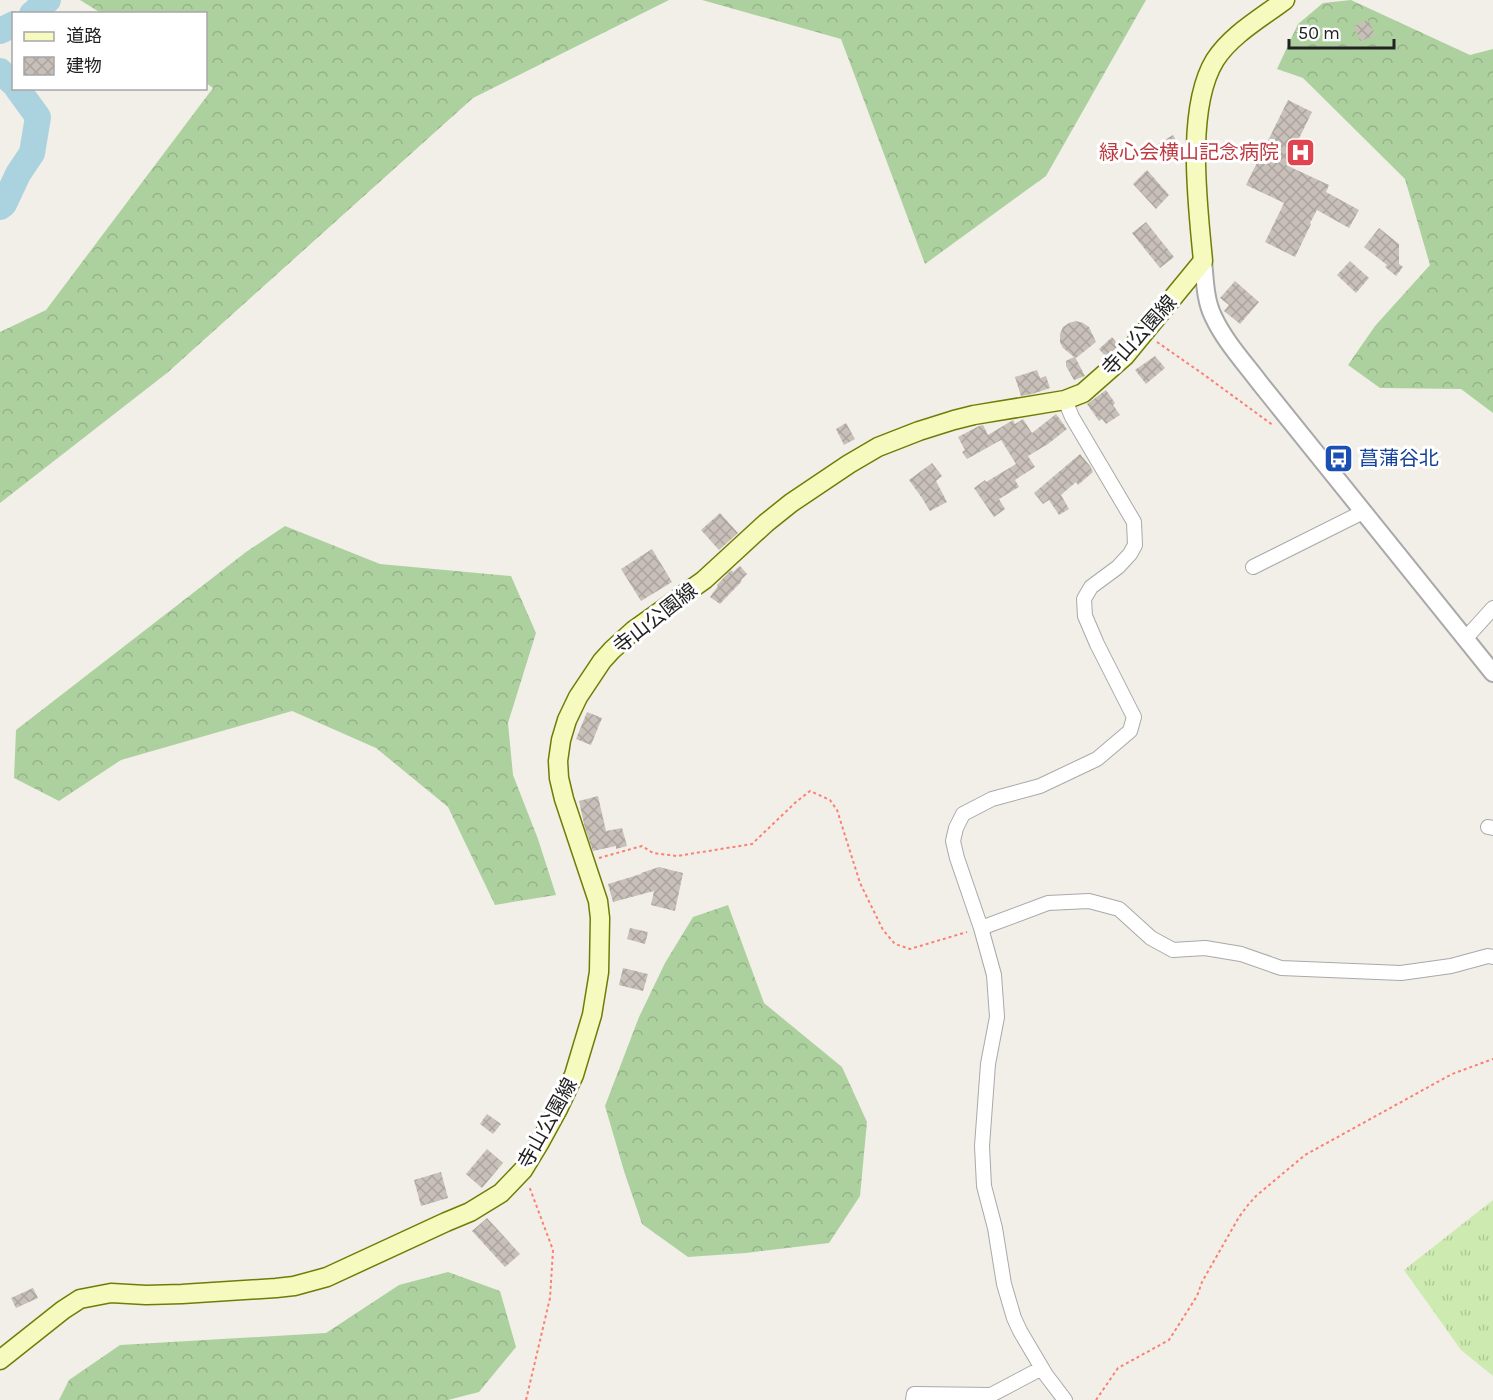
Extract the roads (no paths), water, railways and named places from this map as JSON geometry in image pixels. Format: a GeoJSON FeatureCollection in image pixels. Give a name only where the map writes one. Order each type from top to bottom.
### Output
{"type":"FeatureCollection","features":[{"type":"Feature","properties":{"kind":"main road"},"geometry":{"type":"LineString","coordinates":[[1203,261],[1197,193],[1197,136],[1202,95],[1208,74],[1215,60],[1234,38],[1285,0]]}},
{"type":"Feature","properties":{"kind":"main road","name":"寺山公園線"},"geometry":{"type":"LineString","coordinates":[[0,1360],[80,1299],[111,1293],[182,1294],[294,1286],[327,1278],[470,1212],[501,1193],[523,1170],[558,1109],[574,1075],[592,1015],[598,972],[600,918],[598,901],[564,800],[558,761],[567,720],[578,697],[602,661],[634,630],[704,580],[791,502],[878,447],[909,434],[954,420],[1065,400],[1083,393],[1125,356],[1203,261]]}},
{"type":"Feature","properties":{"kind":"street"},"geometry":{"type":"LineString","coordinates":[[1203,261],[1207,298],[1212,315],[1224,336],[1493,674]]}},
{"type":"Feature","properties":{"kind":"street"},"geometry":{"type":"LineString","coordinates":[[1065,400],[1072,417],[1134,522],[1135,545],[1130,554],[1118,567],[1091,587],[1084,599],[1085,616],[1096,644],[1134,717],[1130,731],[1097,759],[1040,786],[992,799],[963,814],[956,828],[953,842],[994,975],[997,1017],[988,1064],[982,1146],[984,1186],[995,1228],[1004,1284],[1014,1318],[1042,1368],[1065,1400]]}},
{"type":"Feature","properties":{"kind":"street"},"geometry":{"type":"LineString","coordinates":[[1253,567],[1363,512]]}},
{"type":"Feature","properties":{"kind":"street"},"geometry":{"type":"LineString","coordinates":[[1465,639],[1493,608]]}},
{"type":"Feature","properties":{"kind":"street"},"geometry":{"type":"LineString","coordinates":[[981,928],[1048,903],[1089,901],[1119,909],[1151,938],[1173,950],[1206,948],[1241,954],[1281,968],[1401,973],[1451,966],[1488,956],[1493,957]]}},
{"type":"Feature","properties":{"kind":"street"},"geometry":{"type":"LineString","coordinates":[[913,1400],[914,1394],[991,1395],[1042,1368]]}},
{"type":"Feature","properties":{"kind":"waterway"},"geometry":{"type":"LineString","coordinates":[[34,12],[48,0]]}},
{"type":"Feature","properties":{"kind":"waterway"},"geometry":{"type":"LineString","coordinates":[[0,31],[12,25]]}},
{"type":"Feature","properties":{"kind":"waterway"},"geometry":{"type":"LineString","coordinates":[[0,71],[12,82]]}},
{"type":"Feature","properties":{"kind":"waterway"},"geometry":{"type":"LineString","coordinates":[[0,207],[4,204],[18,174],[32,153],[38,117],[18,90]]}},
{"type":"Feature","properties":{"kind":"place","name":"緑心会横山記念病院"},"geometry":{"type":"Point","coordinates":[1300,152]}},
{"type":"Feature","properties":{"kind":"place","name":"菖蒲谷北"},"geometry":{"type":"Point","coordinates":[1338,458]}}]}
